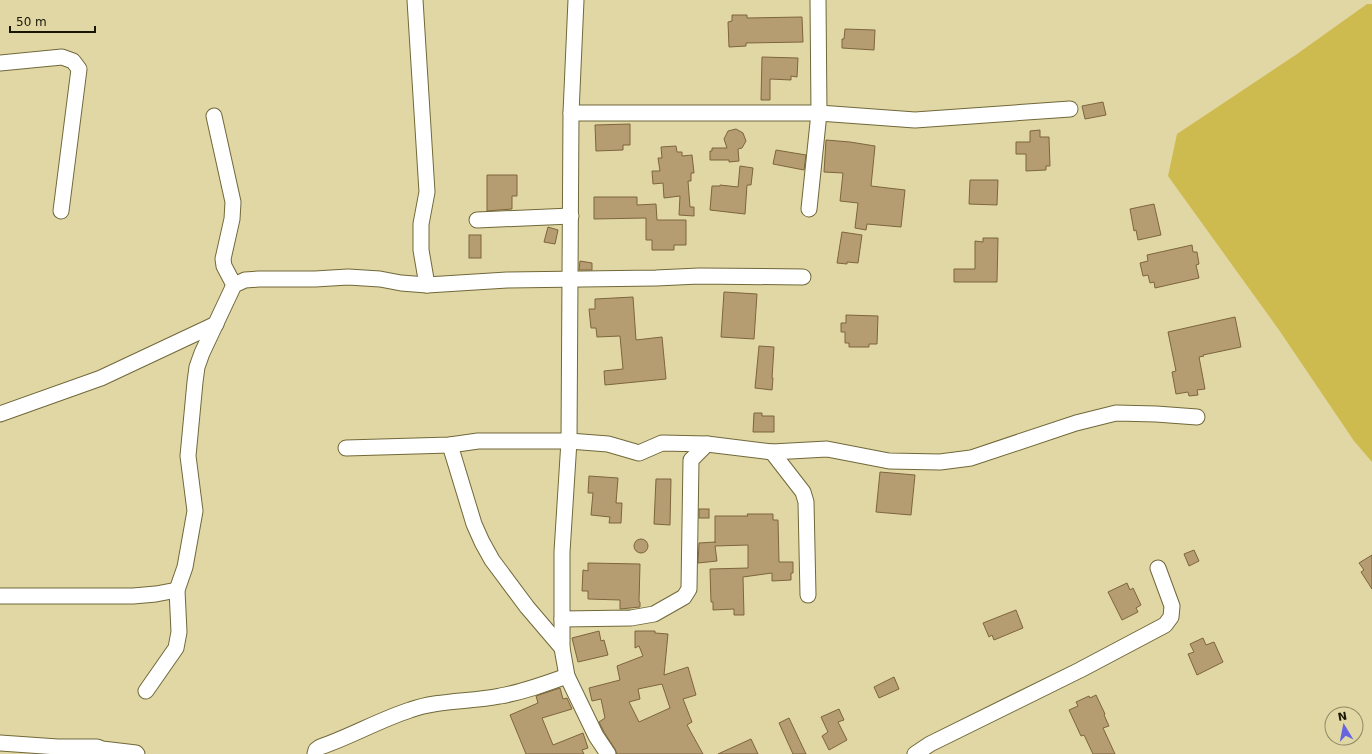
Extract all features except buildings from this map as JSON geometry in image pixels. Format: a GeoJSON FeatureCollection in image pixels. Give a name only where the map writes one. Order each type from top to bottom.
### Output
{"type":"FeatureCollection","features":[{"type":"Feature","properties":{"kind":"street"},"geometry":{"type":"LineString","coordinates":[[415,0],[427,192],[421,224],[421,250],[427,285]]}},
{"type":"Feature","properties":{"kind":"street"},"geometry":{"type":"LineString","coordinates":[[576,0],[571,113],[570,441],[562,552],[562,648],[566,676],[596,736],[608,754]]}},
{"type":"Feature","properties":{"kind":"street"},"geometry":{"type":"LineString","coordinates":[[809,209],[819,113],[818,0]]}},
{"type":"Feature","properties":{"kind":"street"},"geometry":{"type":"LineString","coordinates":[[0,63],[62,57],[73,61],[79,69],[61,210]]}},
{"type":"Feature","properties":{"kind":"street"},"geometry":{"type":"LineString","coordinates":[[571,113],[819,113],[914,120],[1070,109]]}},
{"type":"Feature","properties":{"kind":"street"},"geometry":{"type":"LineString","coordinates":[[214,116],[233,202],[232,219],[224,266],[234,286]]}},
{"type":"Feature","properties":{"kind":"street"},"geometry":{"type":"LineString","coordinates":[[477,220],[571,216]]}},
{"type":"Feature","properties":{"kind":"street"},"geometry":{"type":"LineString","coordinates":[[146,691],[176,648],[179,632],[177,590],[185,567],[195,510],[188,456],[197,367],[202,353],[234,286],[245,280],[348,277],[380,279],[401,283],[427,285],[571,278],[656,278],[699,276],[803,277]]}},
{"type":"Feature","properties":{"kind":"street"},"geometry":{"type":"LineString","coordinates":[[0,414],[101,378],[216,324]]}},
{"type":"Feature","properties":{"kind":"street"},"geometry":{"type":"LineString","coordinates":[[346,448],[450,445],[478,441],[570,441],[608,444],[639,452],[662,443],[707,444],[772,452],[827,449],[890,461],[940,462],[971,458],[1076,423],[1116,413],[1197,417]]}},
{"type":"Feature","properties":{"kind":"street"},"geometry":{"type":"LineString","coordinates":[[562,619],[630,618],[654,614],[684,597],[689,589],[691,460],[707,444]]}},
{"type":"Feature","properties":{"kind":"street"},"geometry":{"type":"LineString","coordinates":[[450,445],[474,524],[482,542],[492,560],[527,607],[562,648]]}},
{"type":"Feature","properties":{"kind":"street"},"geometry":{"type":"LineString","coordinates":[[772,452],[803,492],[806,502],[808,594]]}},
{"type":"Feature","properties":{"kind":"street"},"geometry":{"type":"LineString","coordinates":[[915,754],[930,744],[1080,670],[1165,625],[1171,618],[1172,606],[1158,568]]}},
{"type":"Feature","properties":{"kind":"street"},"geometry":{"type":"LineString","coordinates":[[0,596],[133,596],[177,590]]}},
{"type":"Feature","properties":{"kind":"street"},"geometry":{"type":"LineString","coordinates":[[315,754],[316,750],[320,747],[410,710],[439,703],[468,701],[501,696],[533,688],[566,676]]}},
{"type":"Feature","properties":{"kind":"street"},"geometry":{"type":"LineString","coordinates":[[0,743],[58,747],[97,747],[136,754]]}},
{"type":"Feature","properties":{"kind":"shaded area"},"geometry":{"type":"Polygon","coordinates":[[[1367,4],[1372,4],[1372,462],[1354,441],[1279,330],[1168,176],[1177,134],[1297,54],[1367,4]]]}}]}
